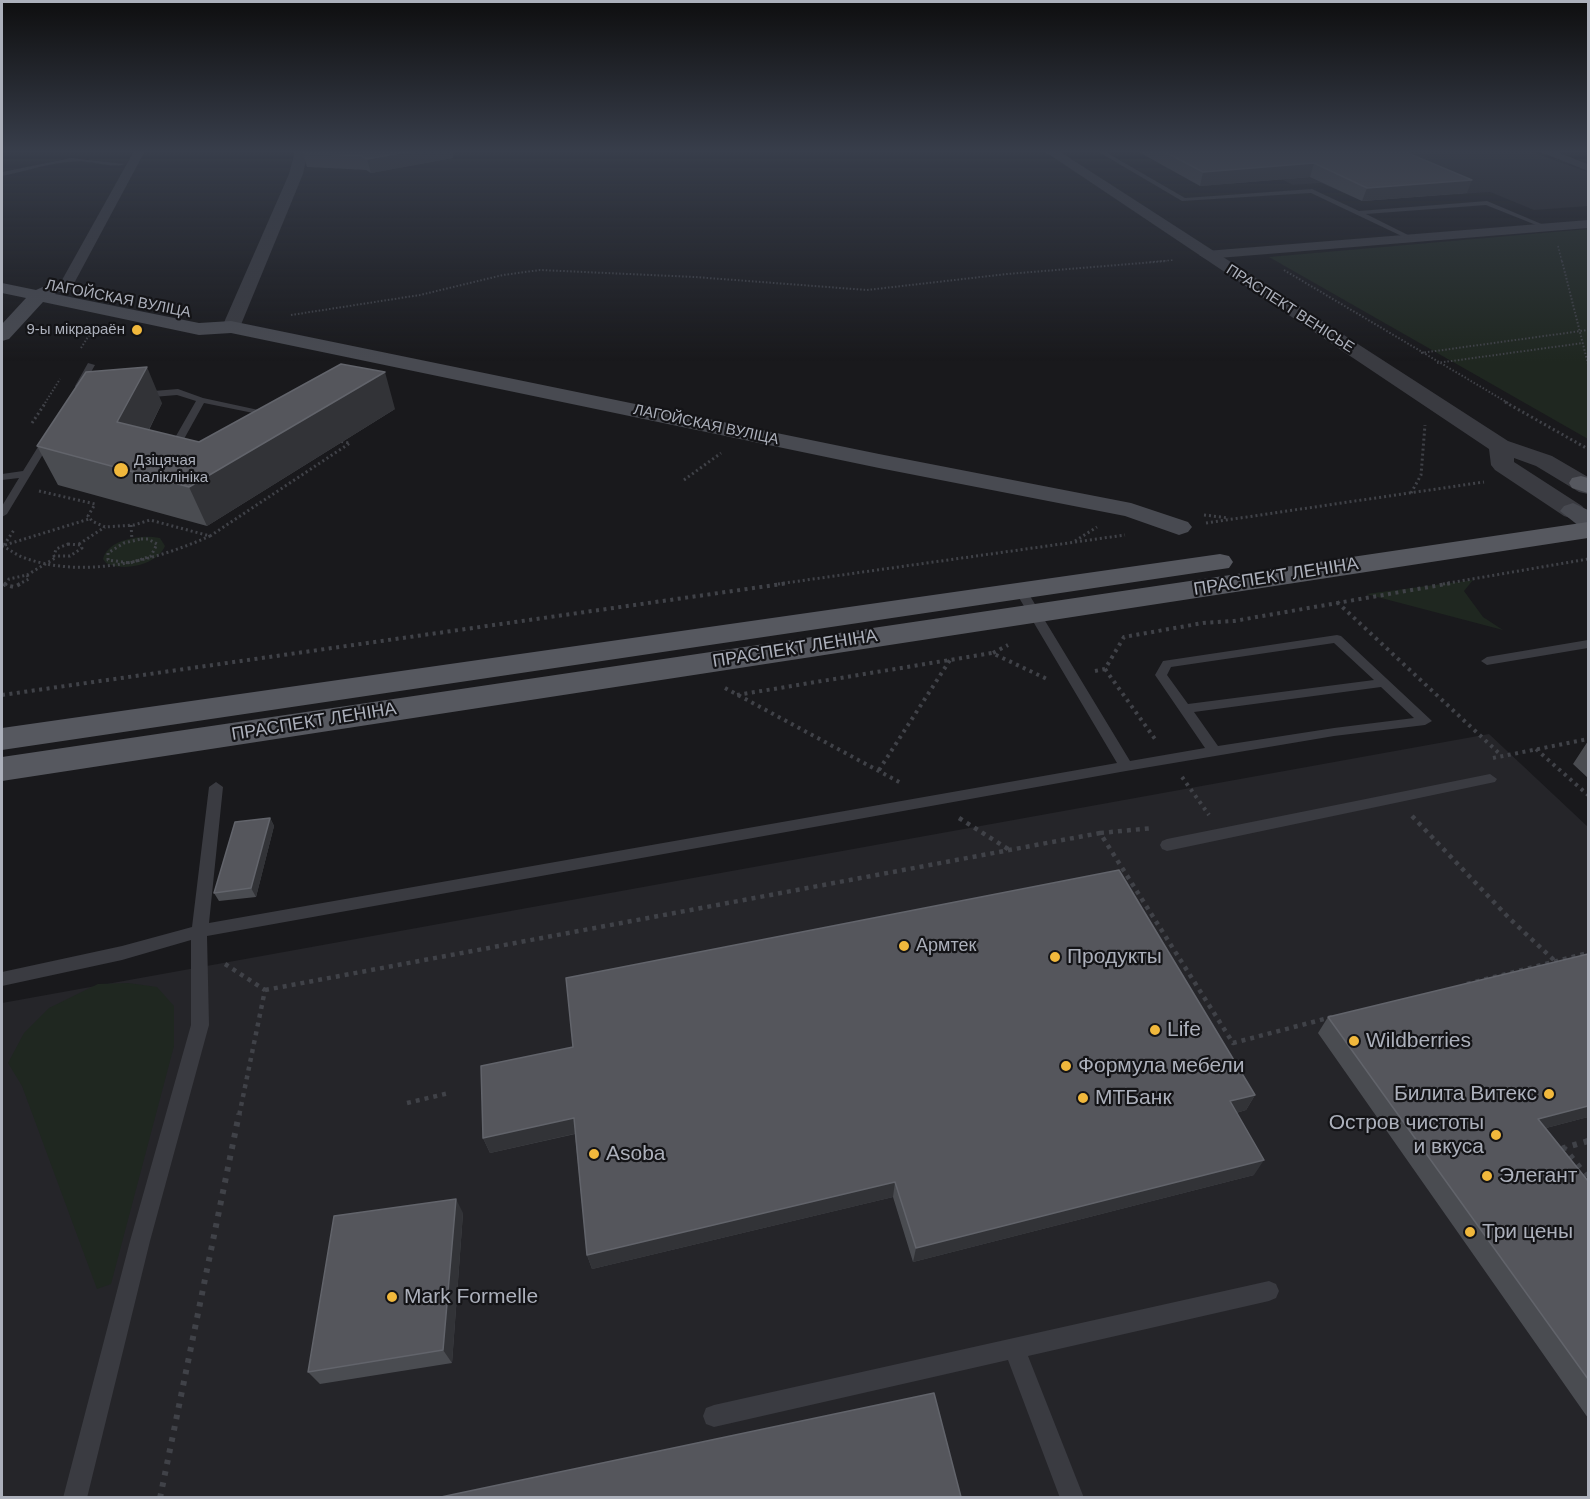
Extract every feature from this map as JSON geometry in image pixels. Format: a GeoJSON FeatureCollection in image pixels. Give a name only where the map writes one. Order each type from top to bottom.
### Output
{"type":"FeatureCollection","features":[{"type":"Feature","properties":{"kind":"main road","name":"ЛАГОЙСКАЯ ВУЛІЦА"},"geometry":{"type":"LineString","coordinates":[[2,278],[46,295]]}},
{"type":"Feature","properties":{"kind":"main road","name":"ЛАГОЙСКАЯ ВУЛІЦА"},"geometry":{"type":"LineString","coordinates":[[2,288],[46,295],[199,329],[231,327],[744,434],[1131,510],[1179,527]]}},
{"type":"Feature","properties":{"kind":"main road"},"geometry":{"type":"LineString","coordinates":[[4,328],[46,295]]}},
{"type":"Feature","properties":{"kind":"main road","name":"ПРАСПЕКТ ЛЕНІНА"},"geometry":{"type":"LineString","coordinates":[[2,769],[1028,602],[1585,518]]}},
{"type":"Feature","properties":{"kind":"main road","name":"ПРАСПЕКТ ЛЕНІНА"},"geometry":{"type":"LineString","coordinates":[[2,740],[1028,602]]}},
{"type":"Feature","properties":{"kind":"street"},"geometry":{"type":"LineString","coordinates":[[46,295],[89,221]]}},
{"type":"Feature","properties":{"kind":"street"},"geometry":{"type":"LineString","coordinates":[[46,295],[94,221]]}},
{"type":"Feature","properties":{"kind":"street"},"geometry":{"type":"LineString","coordinates":[[231,327],[276,221]]}},
{"type":"Feature","properties":{"kind":"street","name":"ПРАСПЕКТ ВЕНІСЬЕ"},"geometry":{"type":"LineString","coordinates":[[1155,221],[1500,446],[1544,461],[1586,485]]}},
{"type":"Feature","properties":{"kind":"street"},"geometry":{"type":"LineString","coordinates":[[1206,255],[1588,224]]}},
{"type":"Feature","properties":{"kind":"street"},"geometry":{"type":"LineString","coordinates":[[1500,446],[1503,465],[1585,518]]}},
{"type":"Feature","properties":{"kind":"lane"},"geometry":{"type":"LineString","coordinates":[[1375,221],[1410,238]]}},
{"type":"Feature","properties":{"kind":"lane"},"geometry":{"type":"LineString","coordinates":[[1534,221],[1550,227]]}},
{"type":"Feature","properties":{"kind":"lane"},"geometry":{"type":"LineString","coordinates":[[75,392],[91,365]]}},
{"type":"Feature","properties":{"kind":"lane"},"geometry":{"type":"LineString","coordinates":[[134,396],[178,392],[201,400],[281,416],[271,422]]}},
{"type":"Feature","properties":{"kind":"lane"},"geometry":{"type":"LineString","coordinates":[[183,452],[173,450],[201,400]]}},
{"type":"Feature","properties":{"kind":"lane"},"geometry":{"type":"LineString","coordinates":[[2,514],[53,429]]}},
{"type":"Feature","properties":{"kind":"lane"},"geometry":{"type":"LineString","coordinates":[[2,477],[23,479]]}},
{"type":"Feature","properties":{"kind":"lane"},"geometry":{"type":"LineString","coordinates":[[1028,602],[1126,766]]}},
{"type":"Feature","properties":{"kind":"lane"},"geometry":{"type":"LineString","coordinates":[[2,979],[122,953],[201,931],[1126,766],[1425,721],[1337,639],[1167,664],[1161,675],[1215,752]]}},
{"type":"Feature","properties":{"kind":"lane"},"geometry":{"type":"LineString","coordinates":[[1487,661],[1588,644]]}},
{"type":"Feature","properties":{"kind":"lane"},"geometry":{"type":"LineString","coordinates":[[1185,709],[1384,683]]}},
{"type":"Feature","properties":{"kind":"lane"},"geometry":{"type":"LineString","coordinates":[[1167,845],[1490,780]]}},
{"type":"Feature","properties":{"kind":"lane"},"geometry":{"type":"LineString","coordinates":[[75,1497],[140,1241],[200,1025],[198,946],[216,787]]}},
{"type":"Feature","properties":{"kind":"lane"},"geometry":{"type":"LineString","coordinates":[[714,1416],[1269,1292]]}},
{"type":"Feature","properties":{"kind":"lane"},"geometry":{"type":"LineString","coordinates":[[1014,1348],[1072,1497]]}},
{"type":"Feature","properties":{"kind":"path"},"geometry":{"type":"LineString","coordinates":[[1550,227],[1588,364]]}},
{"type":"Feature","properties":{"kind":"path"},"geometry":{"type":"LineString","coordinates":[[1252,251],[1420,353],[1588,449]]}},
{"type":"Feature","properties":{"kind":"path"},"geometry":{"type":"LineString","coordinates":[[292,315],[420,295],[503,275],[540,270],[695,277],[867,290],[1007,274],[1178,260]]}},
{"type":"Feature","properties":{"kind":"path"},"geometry":{"type":"LineString","coordinates":[[76,355],[96,325]]}},
{"type":"Feature","properties":{"kind":"path"},"geometry":{"type":"LineString","coordinates":[[1420,353],[1588,330]]}},
{"type":"Feature","properties":{"kind":"path"},"geometry":{"type":"LineString","coordinates":[[1437,363],[1583,343]]}},
{"type":"Feature","properties":{"kind":"path"},"geometry":{"type":"LineString","coordinates":[[31,424],[63,375]]}},
{"type":"Feature","properties":{"kind":"path"},"geometry":{"type":"LineString","coordinates":[[684,480],[744,434]]}},
{"type":"Feature","properties":{"kind":"path"},"geometry":{"type":"LineString","coordinates":[[3,546],[22,557],[47,563],[90,568],[134,563],[170,553],[210,536],[350,443],[329,439]]}},
{"type":"Feature","properties":{"kind":"path"},"geometry":{"type":"LineString","coordinates":[[1179,527],[1520,476]]}},
{"type":"Feature","properties":{"kind":"path"},"geometry":{"type":"LineString","coordinates":[[23,479],[42,492],[95,504],[90,510],[89,519]]}},
{"type":"Feature","properties":{"kind":"path"},"geometry":{"type":"LineString","coordinates":[[42,492],[47,485]]}},
{"type":"Feature","properties":{"kind":"path"},"geometry":{"type":"LineString","coordinates":[[3,546],[89,519],[105,527]]}},
{"type":"Feature","properties":{"kind":"path"},"geometry":{"type":"LineString","coordinates":[[57,557],[53,554],[59,547],[78,544],[105,527],[131,525],[150,520],[210,536]]}},
{"type":"Feature","properties":{"kind":"path"},"geometry":{"type":"LineString","coordinates":[[131,525],[132,540]]}},
{"type":"Feature","properties":{"kind":"path"},"geometry":{"type":"LineString","coordinates":[[2,695],[1126,535]]}},
{"type":"Feature","properties":{"kind":"path"},"geometry":{"type":"LineString","coordinates":[[148,539],[154,541],[158,548],[150,556],[134,563],[118,564],[108,560],[108,553],[117,546],[132,540],[148,539]]}},
{"type":"Feature","properties":{"kind":"path"},"geometry":{"type":"LineString","coordinates":[[2,580],[27,575],[57,557],[78,553],[82,548],[78,544]]}},
{"type":"Feature","properties":{"kind":"path"},"geometry":{"type":"LineString","coordinates":[[1009,849],[932,801],[737,695],[992,653],[1046,679],[1073,676],[1105,669],[1124,637],[1203,623],[1234,621],[1588,559]]}},
{"type":"Feature","properties":{"kind":"path"},"geometry":{"type":"LineString","coordinates":[[2,590],[7,586],[25,583],[29,579],[27,575]]}},
{"type":"Feature","properties":{"kind":"path"},"geometry":{"type":"LineString","coordinates":[[7,586],[5,583],[9,579]]}},
{"type":"Feature","properties":{"kind":"path"},"geometry":{"type":"LineString","coordinates":[[1337,602],[1502,756],[1588,740]]}},
{"type":"Feature","properties":{"kind":"path"},"geometry":{"type":"LineString","coordinates":[[879,771],[950,660]]}},
{"type":"Feature","properties":{"kind":"path"},"geometry":{"type":"LineString","coordinates":[[1536,749],[1588,795]]}},
{"type":"Feature","properties":{"kind":"path"},"geometry":{"type":"LineString","coordinates":[[1395,799],[1510,919],[1562,969]]}},
{"type":"Feature","properties":{"kind":"path"},"geometry":{"type":"LineString","coordinates":[[265,990],[1100,833],[1233,1043],[1338,1016]]}},
{"type":"Feature","properties":{"kind":"path"},"geometry":{"type":"LineString","coordinates":[[1464,984],[1588,953]]}},
{"type":"Feature","properties":{"kind":"path"},"geometry":{"type":"LineString","coordinates":[[407,1103],[449,1093]]}},
{"type":"Feature","properties":{"kind":"path"},"geometry":{"type":"LineString","coordinates":[[1588,1142],[1564,1148],[1588,1178]]}},
{"type":"Feature","properties":{"kind":"shaded area"},"geometry":{"type":"Polygon","coordinates":[[[1588,229],[1588,439],[1269,257],[1588,229]]]}},
{"type":"Feature","properties":{"kind":"shaded area"},"geometry":{"type":"Polygon","coordinates":[[[139,537],[160,538],[165,546],[161,553],[148,562],[122,567],[113,566],[103,559],[111,547],[117,543],[139,537]]]}},
{"type":"Feature","properties":{"kind":"shaded area"},"geometry":{"type":"Polygon","coordinates":[[[1473,580],[1464,591],[1483,617],[1503,630],[1366,594],[1473,580]]]}},
{"type":"Feature","properties":{"kind":"shaded area"},"geometry":{"type":"Polygon","coordinates":[[[1489,734],[1588,827],[1588,1497],[2,1498],[2,1003],[1489,734]]]}},
{"type":"Feature","properties":{"kind":"shaded area"},"geometry":{"type":"Polygon","coordinates":[[[128,983],[157,987],[174,1006],[174,1046],[111,1284],[97,1289],[22,1086],[8,1063],[24,1033],[49,1008],[98,984],[128,983]]]}},
{"type":"Feature","properties":{"kind":"building"},"geometry":{"type":"Polygon","coordinates":[[[341,364],[385,372],[189,487],[37,446],[86,372],[147,367],[117,422],[199,442],[341,364]]]}},
{"type":"Feature","properties":{"kind":"building"},"geometry":{"type":"Polygon","coordinates":[[[270,818],[251,888],[214,893],[235,822],[270,818]]]}},
{"type":"Feature","properties":{"kind":"building"},"geometry":{"type":"Polygon","coordinates":[[[1119,870],[1255,1095],[1230,1101],[1264,1160],[916,1248],[895,1182],[587,1255],[574,1118],[483,1138],[481,1066],[573,1047],[566,978],[1119,870]]]}},
{"type":"Feature","properties":{"kind":"building","name":"Элегант"},"geometry":{"type":"Polygon","coordinates":[[[1588,954],[1588,1106],[1538,1119],[1588,1181],[1588,1379],[1328,1017],[1588,954]]]}},
{"type":"Feature","properties":{"kind":"building"},"geometry":{"type":"Polygon","coordinates":[[[456,1199],[443,1350],[308,1372],[334,1216],[456,1199]]]}},
{"type":"Feature","properties":{"kind":"building"},"geometry":{"type":"Polygon","coordinates":[[[934,1393],[961,1497],[441,1497],[934,1393]]]}},
{"type":"Feature","properties":{"kind":"place","name":"9-ы мікрараён"},"geometry":{"type":"Point","coordinates":[137,330]}},
{"type":"Feature","properties":{"kind":"place","name":"Дзіцячая паліклініка"},"geometry":{"type":"Point","coordinates":[121,470]}},
{"type":"Feature","properties":{"kind":"place","name":"Армтек"},"geometry":{"type":"Point","coordinates":[904,946]}},
{"type":"Feature","properties":{"kind":"place","name":"Продукты"},"geometry":{"type":"Point","coordinates":[1055,957]}},
{"type":"Feature","properties":{"kind":"place","name":"Life"},"geometry":{"type":"Point","coordinates":[1155,1030]}},
{"type":"Feature","properties":{"kind":"place","name":"Wildberries"},"geometry":{"type":"Point","coordinates":[1354,1041]}},
{"type":"Feature","properties":{"kind":"place","name":"Формула мебели"},"geometry":{"type":"Point","coordinates":[1066,1066]}},
{"type":"Feature","properties":{"kind":"place","name":"Билита Витекс"},"geometry":{"type":"Point","coordinates":[1549,1094]}},
{"type":"Feature","properties":{"kind":"place","name":"МТБанк"},"geometry":{"type":"Point","coordinates":[1083,1098]}},
{"type":"Feature","properties":{"kind":"place","name":"Остров чистоты и вкуса"},"geometry":{"type":"Point","coordinates":[1496,1135]}},
{"type":"Feature","properties":{"kind":"place","name":"Asoba"},"geometry":{"type":"Point","coordinates":[594,1154]}},
{"type":"Feature","properties":{"kind":"place","name":"Элегант"},"geometry":{"type":"Point","coordinates":[1487,1176]}},
{"type":"Feature","properties":{"kind":"place","name":"Три цены"},"geometry":{"type":"Point","coordinates":[1470,1232]}},
{"type":"Feature","properties":{"kind":"place","name":"Mark Formelle"},"geometry":{"type":"Point","coordinates":[392,1297]}}]}
